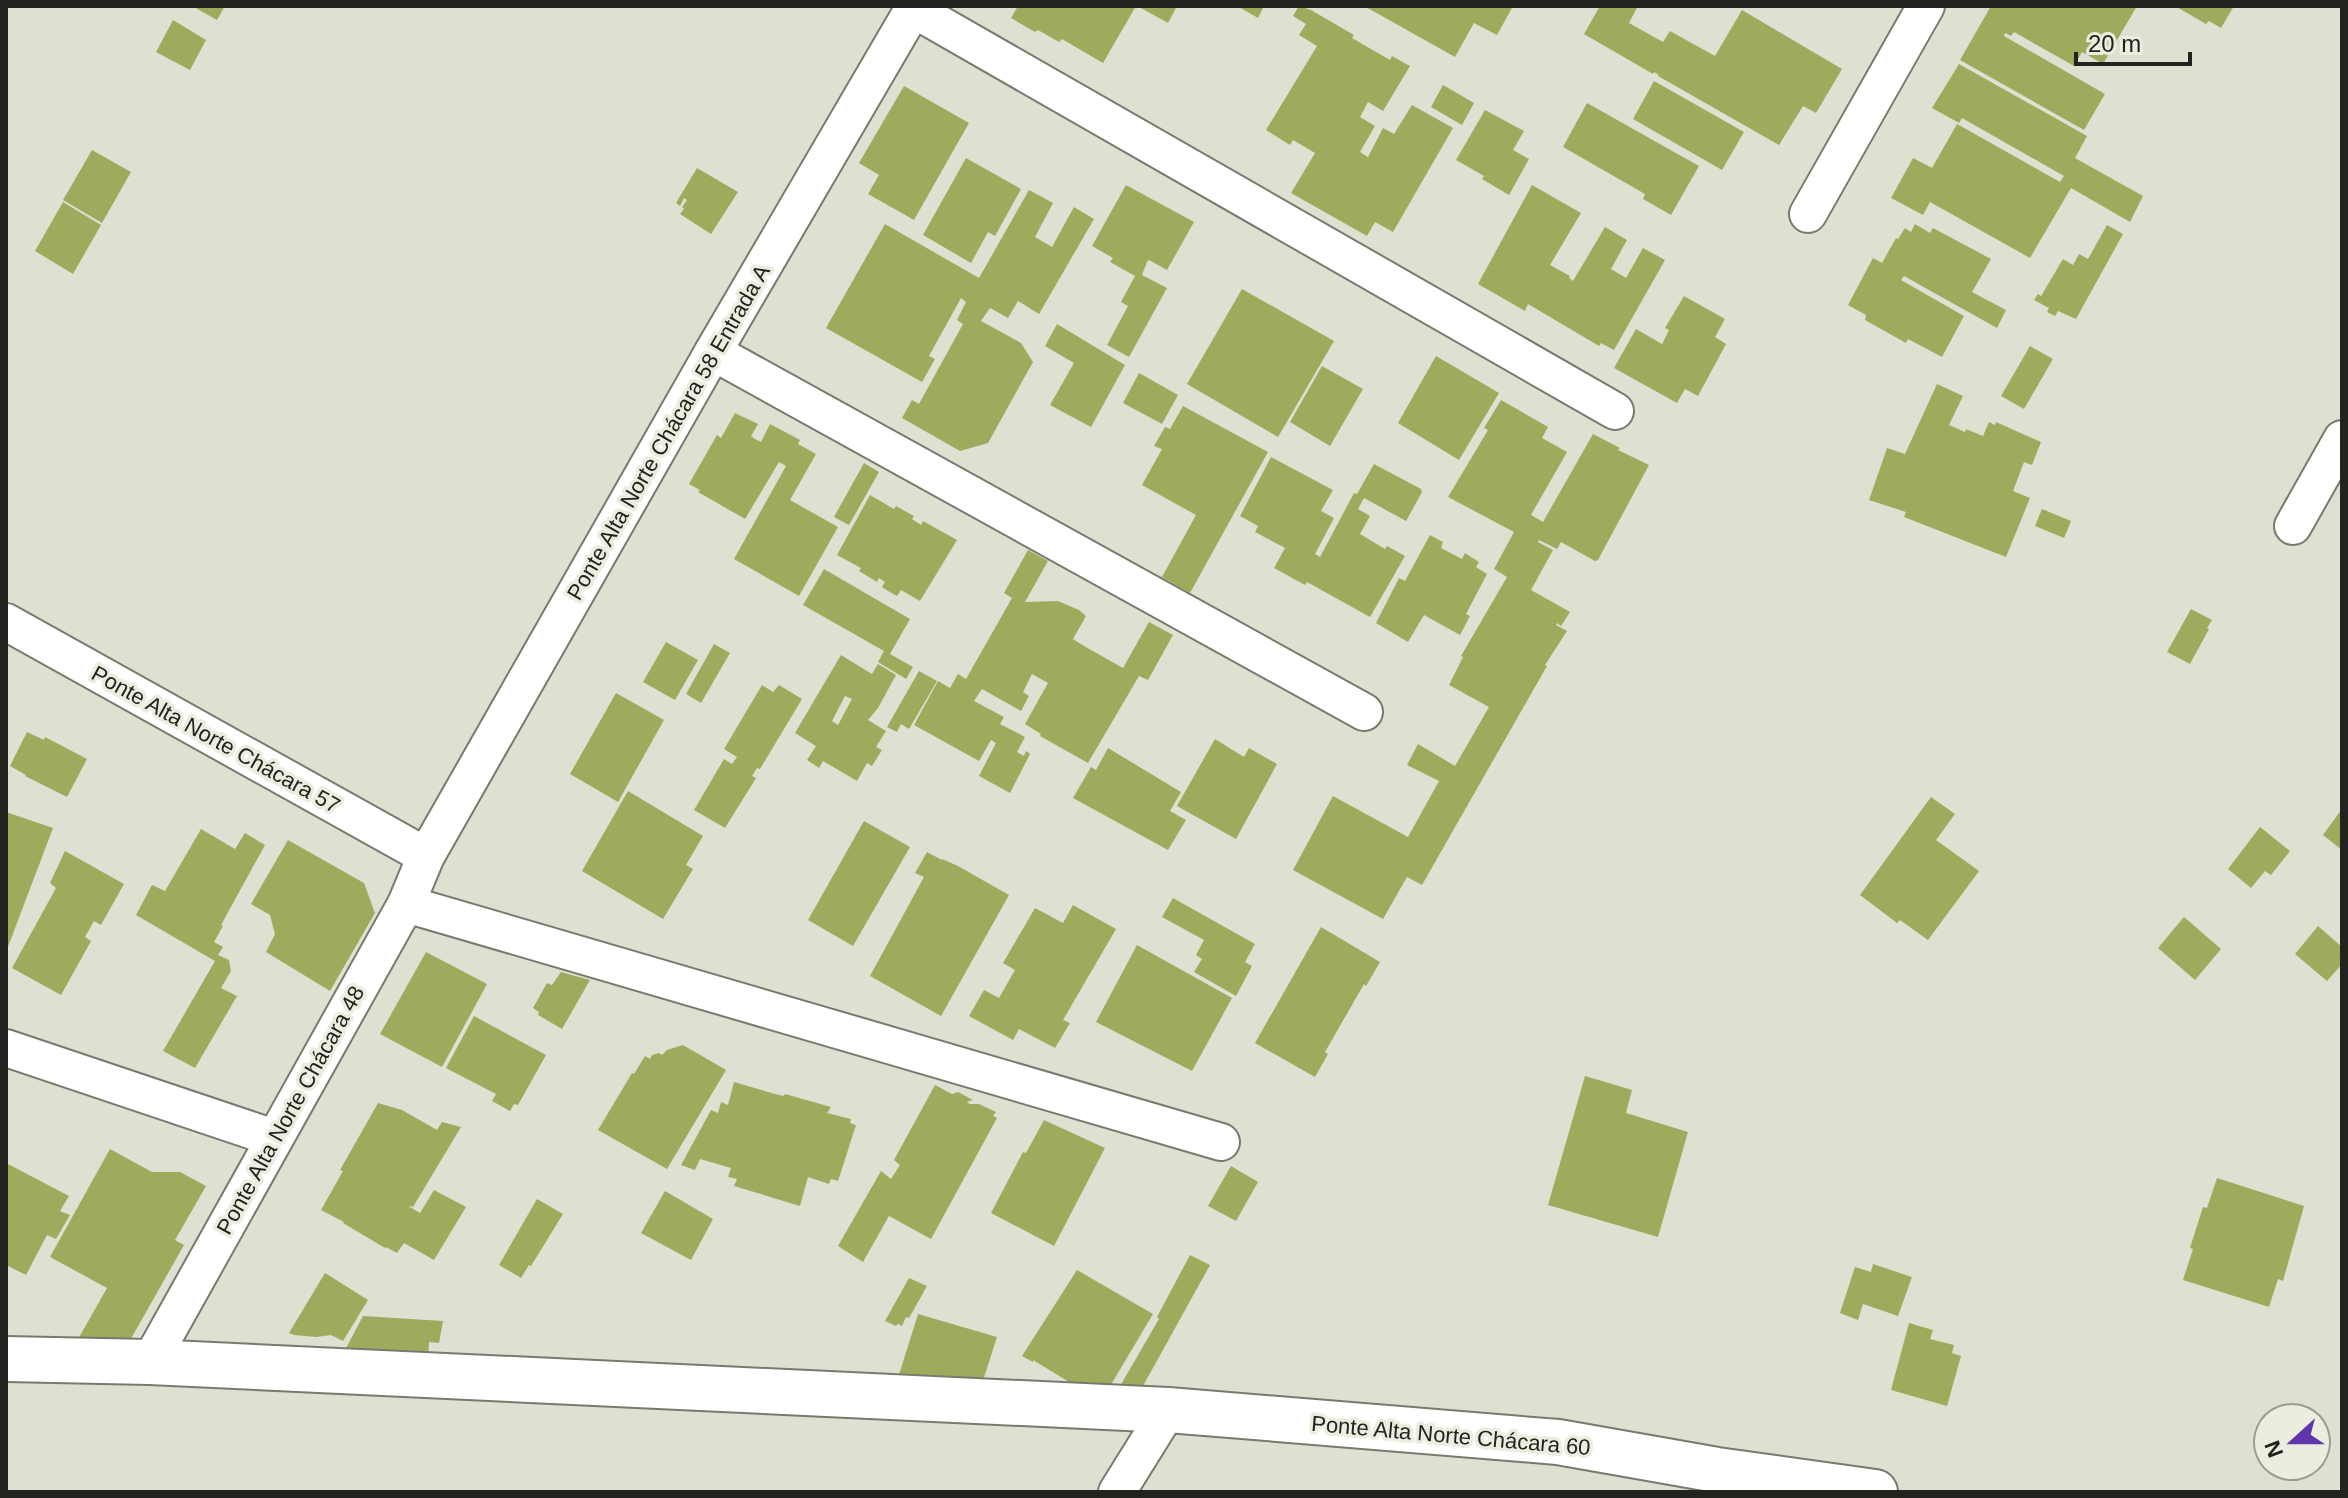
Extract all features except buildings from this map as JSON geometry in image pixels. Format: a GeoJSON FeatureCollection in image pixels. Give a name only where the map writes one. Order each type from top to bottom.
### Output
{"type":"FeatureCollection","features":[{"type":"Feature","properties":{"kind":"street"},"geometry":{"type":"LineString","coordinates":[[1808,214],[1926,6]]}},
{"type":"Feature","properties":{"kind":"street"},"geometry":{"type":"LineString","coordinates":[[914,8],[1615,411]]}},
{"type":"Feature","properties":{"kind":"street","name":"Ponte Alta Norte Chácara 58 Entrada A"},"geometry":{"type":"LineString","coordinates":[[426,856],[713,352],[914,8]]}},
{"type":"Feature","properties":{"kind":"street"},"geometry":{"type":"LineString","coordinates":[[713,352],[1364,712]]}},
{"type":"Feature","properties":{"kind":"street"},"geometry":{"type":"LineString","coordinates":[[2293,526],[2342,439]]}},
{"type":"Feature","properties":{"kind":"street","name":"Ponte Alta Norte Chácara 57"},"geometry":{"type":"LineString","coordinates":[[6,622],[426,856]]}},
{"type":"Feature","properties":{"kind":"street","name":"Ponte Alta Norte Chácara 48"},"geometry":{"type":"LineString","coordinates":[[150,1362],[406,904],[426,856]]}},
{"type":"Feature","properties":{"kind":"street"},"geometry":{"type":"LineString","coordinates":[[406,904],[1221,1142]]}},
{"type":"Feature","properties":{"kind":"street"},"geometry":{"type":"LineString","coordinates":[[6,1048],[274,1138]]}},
{"type":"Feature","properties":{"kind":"street","name":"Ponte Alta Norte Chácara 60"},"geometry":{"type":"LineString","coordinates":[[6,1359],[150,1362],[1168,1410],[1558,1442],[1717,1470],[1875,1492]]}},
{"type":"Feature","properties":{"kind":"street"},"geometry":{"type":"LineString","coordinates":[[1117,1492],[1168,1410]]}}]}
